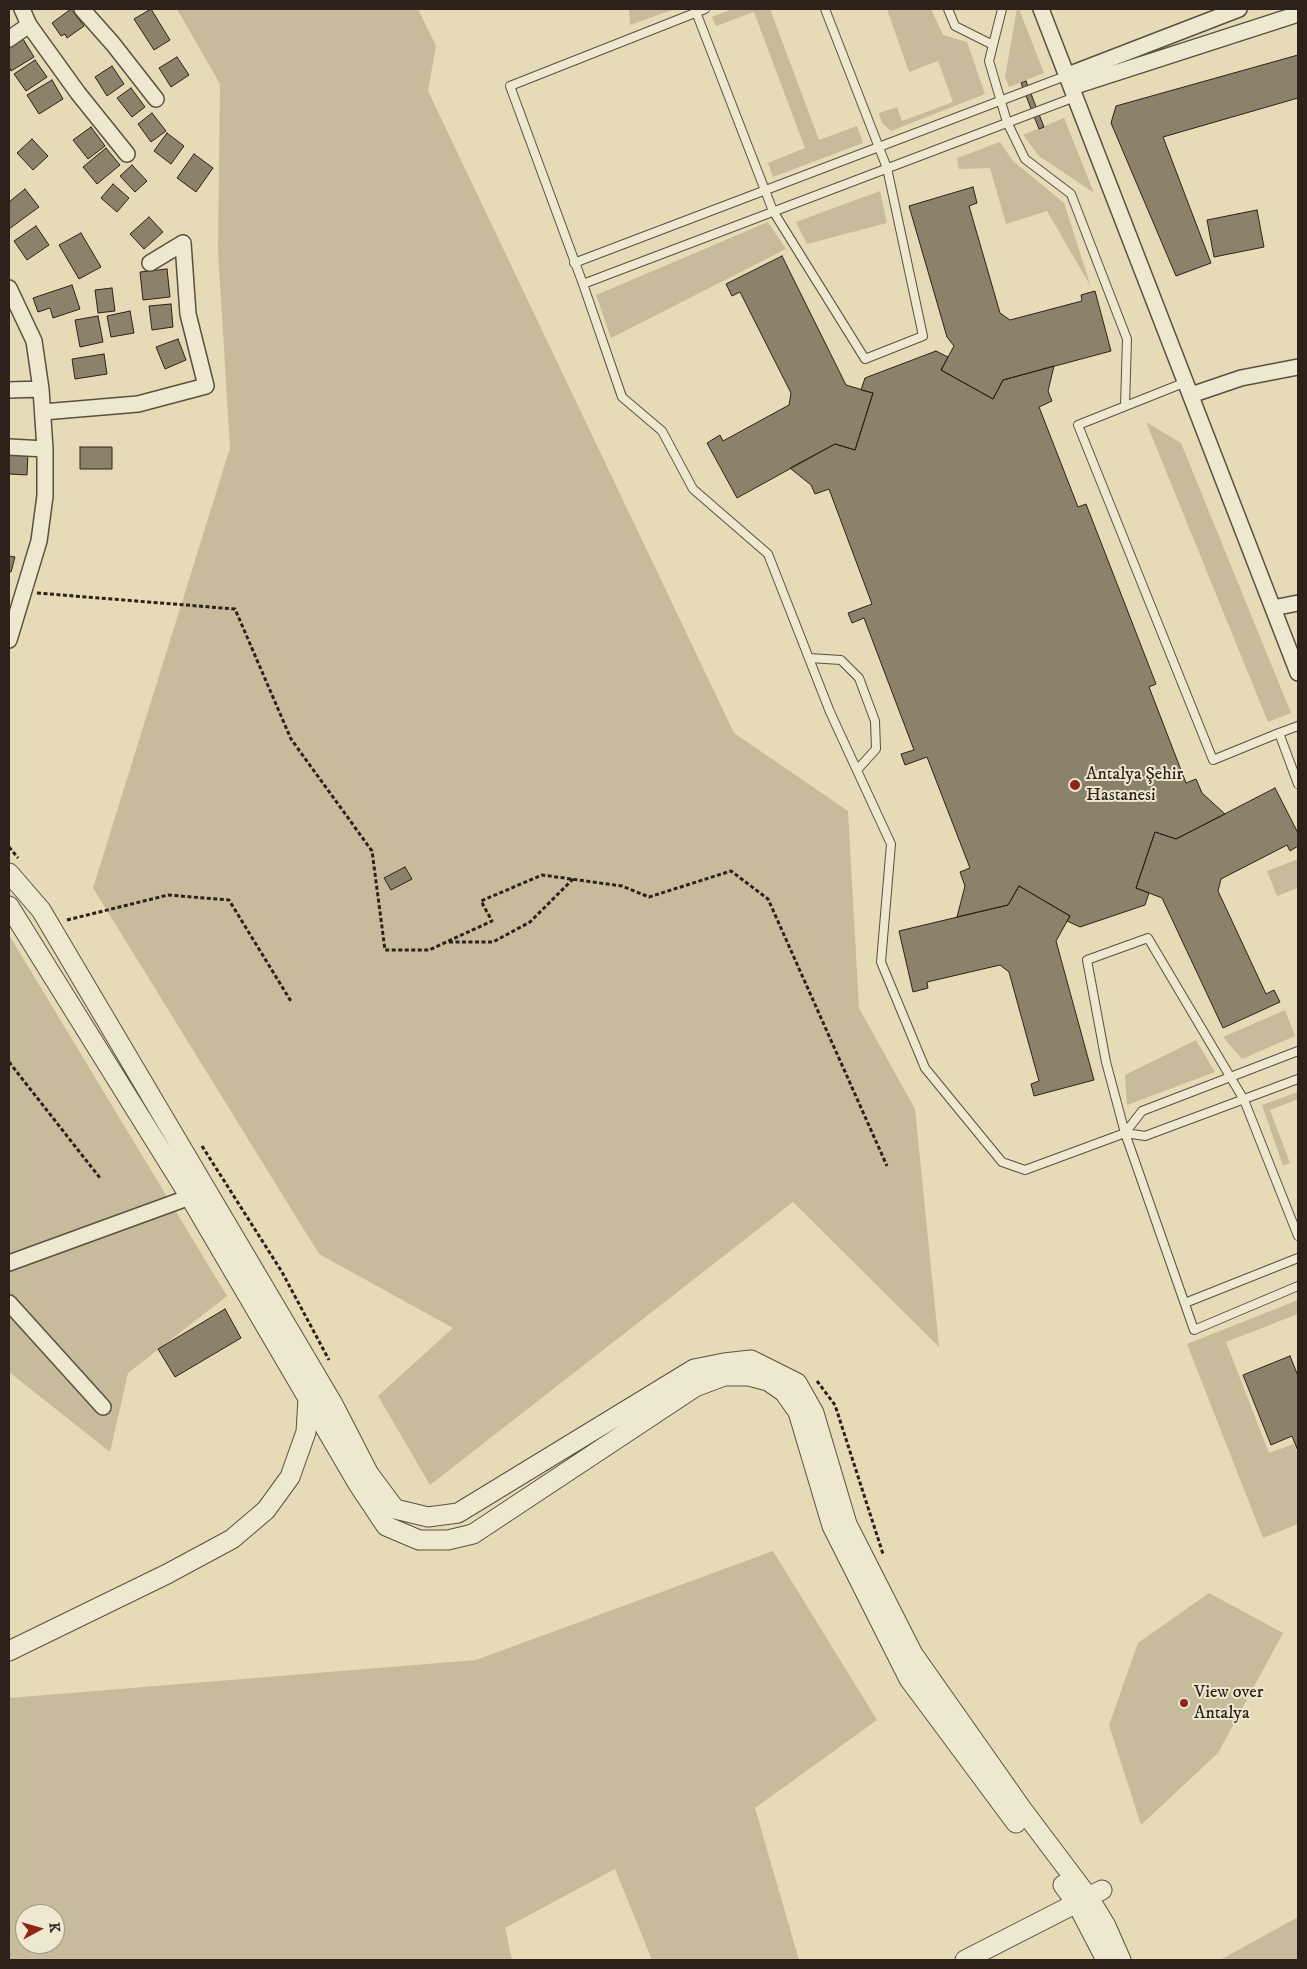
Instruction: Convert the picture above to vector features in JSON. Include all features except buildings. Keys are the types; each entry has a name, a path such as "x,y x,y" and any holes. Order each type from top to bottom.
{"street":[{"path":"22,9 30,25 78,93 127,154"},
{"path":"82,9 113,44 156,99"},
{"path":"1041,9 1298,673"},
{"path":"1071,86 1239,9"},
{"path":"1071,86 1298,14"},
{"path":"9,39 30,25"},
{"path":"43,412 138,404 206,386 188,314 183,243 150,263"},
{"path":"9,288 34,342 41,389 45,449 45,496 39,542 9,640"},
{"path":"1188,388 1298,367"},
{"path":"9,390 41,389"},
{"path":"9,447 45,449"},
{"path":"1273,608 1298,603"},
{"path":"14,866 333,1404 369,1474 395,1509 428,1517 458,1513 694,1370 724,1363 751,1360 797,1383 814,1412 847,1524 913,1654 1022,1809 1089,1898 1106,1926 1121,1960"},
{"path":"9,906 190,1197 358,1484 386,1526 419,1540 448,1540 473,1534 695,1387 724,1376 748,1376 768,1381 784,1392 798,1412 832,1526 910,1679 1089,1898 1106,1960"},
{"path":"9,1263 190,1197"},
{"path":"9,1303 103,1407"},
{"path":"9,1651 232,1540 266,1510 290,1477 306,1432 308,1398"},
{"path":"965,1960 1089,1898"}],"lane":[{"path":"705,9 510,86 574,264 583,284 622,397 662,431 693,489 768,554 830,712 891,844 881,962 925,1068 1002,1162 1025,1170 1125,1133 1145,1136 1298,1079"},
{"path":"696,12 773,211 866,359 923,336 886,168 825,9"},
{"path":"948,9 955,26 993,45"},
{"path":"1002,9 989,61 1001,101 1008,122 1025,159 1071,194 1127,339 1126,406"},
{"path":"574,264 1001,101 1071,86"},
{"path":"583,284 1008,122 1071,86"},
{"path":"1188,388 1126,406 1078,425 1213,760 1298,726"},
{"path":"809,658 841,660 859,678 875,721 876,749 857,770"},
{"path":"1279,733 1298,784"},
{"path":"1298,1236 1244,1100 1148,938 1087,960 1106,1062 1125,1133 1194,1330 1298,1286"},
{"path":"1125,1133 1142,1111 1298,1051"},
{"path":"1185,1303 1298,1258"}],"path":[{"path":"24,592 235,609 291,739 372,851 385,950 429,950 492,921 481,901 542,875 622,886 649,897 732,871 768,899 887,1166"},
{"path":"9,847 14,866"},
{"path":"446,942 493,942 530,922 573,879"},
{"path":"61,921 168,895 229,900 292,1003"},
{"path":"9,1062 100,1178"},
{"path":"198,1138 282,1272 333,1368"},
{"path":"812,1378 819,1383 835,1404 885,1560"}],"shaded area":[{"path":"177,9 418,9 436,46 428,91 734,733 848,811 859,1008 915,1109 939,1347 793,1202 430,1485 378,1396 453,1328 319,1254 93,888 230,448 218,251 220,84"},
{"path":"629,9 675,9 630,25"},
{"path":"733,9 770,9 819,140 857,126 863,143 773,177 768,163 805,148 754,12 716,26 712,17"},
{"path":"887,9 931,9 943,35 967,42 985,94 891,131 882,123 879,113 897,107 902,121 953,102 938,61 909,72"},
{"path":"1017,9 1019,9 1044,73 1009,87 1005,77"},
{"path":"1064,118 1094,193 1039,156 1023,135"},
{"path":"1000,142 1013,161 1064,203 1091,287 1047,211 1006,224 990,168 959,169 957,158"},
{"path":"880,191 887,223 807,244 796,222"},
{"path":"768,222 786,249 611,338 596,295"},
{"path":"1146,422 1181,443 1291,713 1268,722"},
{"path":"1298,859 1298,888 1277,896 1267,871"},
{"path":"9,935 227,1296 128,1373 110,1452 9,1372"},
{"path":"1285,1010 1295,1036 1242,1059 1223,1037"},
{"path":"1196,1040 1215,1072 1127,1105 1125,1075"},
{"path":"1298,1092 1298,1099 1270,1110 1290,1163 1283,1166 1262,1105"},
{"path":"1298,1300 1298,1314 1226,1342 1269,1453 1294,1444 1298,1455 1298,1524 1263,1538 1187,1344"},
{"path":"773,1551 877,1720 755,1808 799,1960 652,1960 615,1869 505,1928 512,1960 9,1960 9,1698 476,1660"},
{"path":"1209,1593 1283,1633 1218,1753 1141,1825 1109,1725 1138,1643"},
{"path":"1298,1917 1298,1960 1220,1960"}],"place":[{"name":"Antalya Şehir Hastanesi","path":"1075,785"},
{"name":"View over Antalya","path":"1184,1703"}]}
